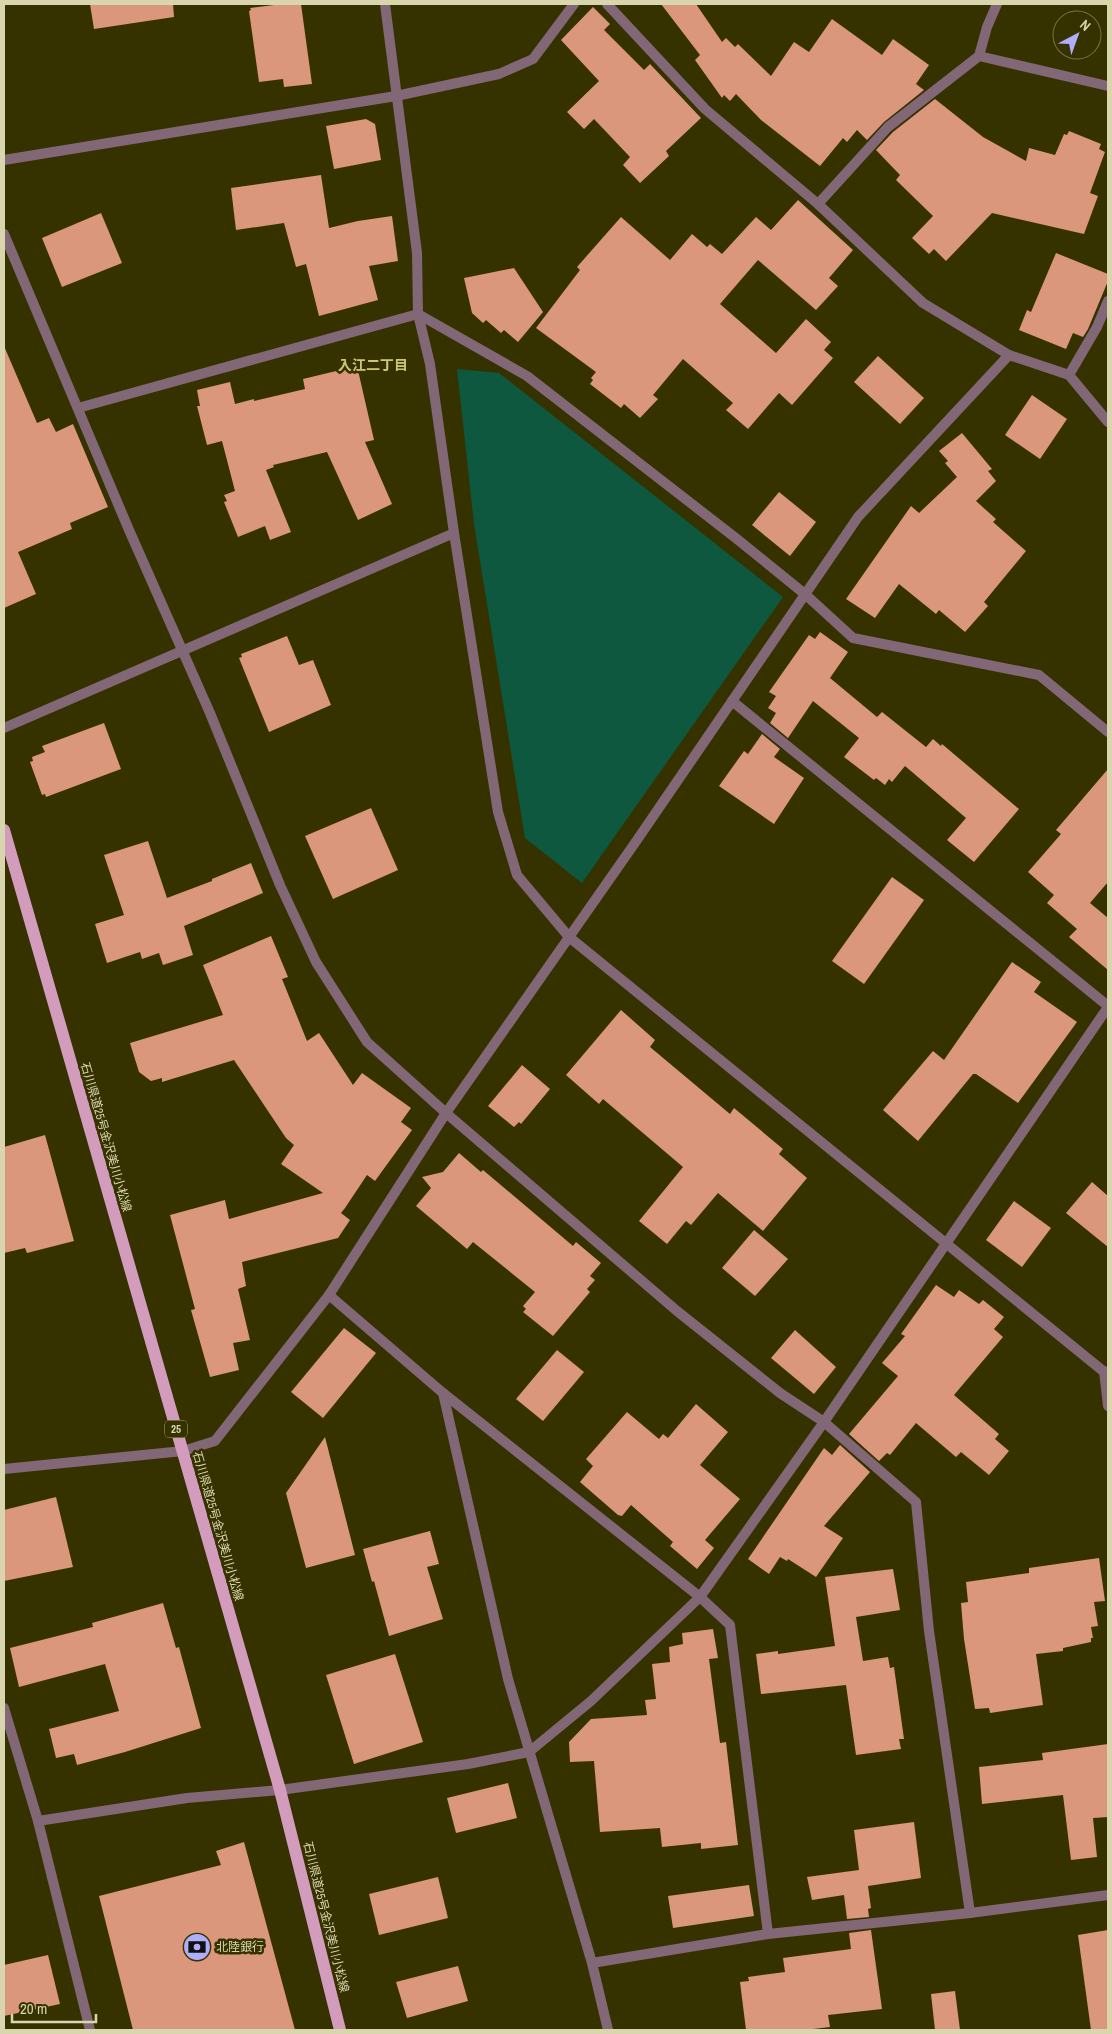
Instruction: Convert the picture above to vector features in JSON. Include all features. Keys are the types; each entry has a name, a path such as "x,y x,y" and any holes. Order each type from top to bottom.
{"main road":[{"name":"石川県道25号金沢美川小松線","path":"4,830 280,1790 340,2030"}],"street":[{"path":"384,4 416,253 418,314 430,364 454,533 498,812 517,875 569,937 944,1244 1106,1373 1108,1406"},
{"path":"4,160 396,96 498,74 532,58 574,4"},
{"path":"607,4 705,109 818,204 923,303 1009,355 1069,375 1108,422"},
{"path":"818,204 888,127 979,56 987,27 997,4"},
{"path":"979,56 1108,86"},
{"path":"4,234 210,713 280,885 316,962 367,1042 446,1113 677,1311 780,1393 824,1422 916,1502 929,1630 970,1913"},
{"path":"1069,375 1098,327 1108,301"},
{"path":"78,408 418,314 527,376 737,539 806,595 853,638 1039,675 1108,732"},
{"path":"4,1469 183,1451 215,1440 329,1295 446,1113 806,595 858,517 1009,355"},
{"path":"4,728 454,533"},
{"path":"38,1821 187,1798 280,1790 468,1764 529,1752 591,1701 700,1597 824,1422 1108,1007 732,701"},
{"path":"329,1295 443,1393 700,1597 730,1625 768,1934"},
{"path":"443,1393 508,1679 592,1962 608,2030"},
{"path":"4,1708 38,1821 90,2030"},
{"path":"592,1962 768,1934 970,1913 1108,1895"}],"green space":[{"path":"457,369 499,373 783,597 582,883 525,838 474,524"}],"building":[{"path":"90,4 173,4 174,17 94,29"},
{"path":"301,4 312,84 284,87 283,79 259,82 249,11 251,10 250,8"},
{"path":"661,4 696,4 722,42 726,38 735,47 738,44 771,76 794,42 809,52 832,19 882,55 893,39 929,65 916,84 924,90 884,122 867,140 857,130 847,142 843,138 820,166 761,120 736,94 730,101 724,95 722,98 695,60 700,55"},
{"path":"593,7 610,24 604,30 644,70 650,64 701,118 666,151 669,156 640,183 623,165 630,157 594,119 584,129 567,112 599,81 561,40"},
{"path":"935,99 983,137 1026,161 1029,148 1055,155 1064,134 1067,135 1069,131 1101,144 1099,149 1105,152 1090,193 1098,196 1084,234 992,213 946,261 934,249 929,254 912,238 933,216 896,180 900,175 876,150 893,132"},
{"path":"366,119 375,124 381,160 334,169 326,126"},
{"path":"321,175 329,228 392,216 398,261 369,266 378,300 319,316 306,264 296,267 284,223 236,230 231,188"},
{"path":"798,200 853,250 829,278 838,286 816,310 758,260 720,304 776,353 806,319 831,342 824,350 833,358 792,405 779,393 748,429 726,410 733,403 683,359 653,395 658,399 640,418 624,404 621,408 590,384 593,380 591,378 596,372 536,328 580,270 577,267 621,217 670,260 692,234 707,247 710,244 722,254 756,217 771,230"},
{"path":"101,213 122,263 62,287 42,238"},
{"path":"1056,253 1108,274 1108,281 1088,329 1083,337 1073,333 1066,349 1019,330 1027,310 1031,312"},
{"path":"514,268 543,312 518,342 504,330 501,333 486,320 483,323 472,313 464,278"},
{"path":"4,346 37,423 49,418 56,432 73,424 108,507 70,523 72,529 18,552 36,594 4,608"},
{"path":"878,356 924,398 900,424 854,382"},
{"path":"357,366 374,440 365,442 392,504 358,520 327,452 273,465 274,467 266,470 291,532 270,540 265,526 238,537 224,502 227,501 224,495 235,491 222,441 207,445 197,406 200,406 197,390 230,382 235,404 305,389 303,379"},
{"path":"1032,395 1067,419 1040,459 1005,435"},
{"path":"962,433 992,469 988,471 996,481 976,501 996,519 993,522 1026,551 984,602 988,606 965,632 939,610 936,614 899,584 875,618 846,599 911,506 919,513 957,477 945,463 948,461 939,451"},
{"path":"779,492 816,522 790,556 752,525"},
{"path":"820,632 848,652 830,678 877,717 882,712 926,747 933,739 941,746 942,744 1019,809 974,862 947,840 966,818 905,766 892,782 889,779 885,785 876,778 874,780 844,757 859,738 813,701 788,738 770,723 776,713 768,708 776,696 769,692 809,635 815,639"},
{"path":"287,636 299,665 313,660 331,705 269,732 239,658 242,657 241,654"},
{"path":"104,723 121,769 46,797 45,794 42,795 30,762 33,761 32,757 45,752 42,746"},
{"path":"762,734 780,749 774,757 804,778 774,824 719,786 744,751 748,754"},
{"path":"1108,769 1108,882 1090,903 1108,918 1108,970 1069,937 1077,929 1047,903 1054,895 1028,872 1061,834 1056,830"},
{"path":"371,808 398,870 333,899 305,836"},
{"path":"148,841 167,898 212,881 212,879 251,863 263,893 184,926 193,955 163,965 159,953 142,959 140,952 107,963 95,924 124,915 104,855"},
{"path":"892,877 924,900 864,984 832,961"},
{"path":"271,936 288,977 282,979 307,1041 319,1033 353,1085 362,1073 411,1108 401,1122 412,1130 375,1181 367,1175 341,1213 350,1220 338,1238 242,1262 246,1286 238,1289 250,1340 233,1343 239,1370 210,1377 191,1310 195,1309 170,1215 225,1200 229,1219 323,1193 281,1164 294,1145 286,1138 234,1060 162,1082 162,1078 151,1081 139,1072 130,1043 223,1015 203,965"},
{"path":"1012,962 1041,982 1034,992 1077,1022 1018,1103 976,1074 973,1074 918,1141 883,1110 933,1051 944,1060"},
{"path":"621,1010 655,1040 650,1047 730,1114 734,1108 783,1149 779,1154 807,1178 763,1231 718,1193 691,1225 686,1221 667,1244 639,1221 683,1167 603,1099 599,1104 566,1075"},
{"path":"522,1065 550,1089 521,1124 519,1122 514,1127 488,1106"},
{"path":"45,1135 74,1241 27,1253 25,1248 4,1253 4,1147"},
{"path":"459,1153 481,1172 483,1170 573,1246 576,1242 601,1263 590,1276 595,1280 587,1289 590,1292 553,1336 523,1312 526,1309 523,1306 535,1292 473,1242 467,1249 416,1206 431,1188 422,1177 443,1172"},
{"path":"1092,1182 1108,1196 1108,1247 1066,1213"},
{"path":"1014,1201 1051,1228 1022,1267 986,1240"},
{"path":"754,1230 788,1259 755,1296 722,1268"},
{"path":"936,1285 954,1297 959,1290 979,1304 983,1300 1004,1317 994,1329 1003,1337 954,1395 999,1434 995,1439 1009,1451 989,1475 961,1452 956,1457 916,1423 890,1455 887,1453 879,1461 849,1434 898,1376 882,1363 905,1336 901,1334"},
{"path":"344,1328 376,1353 323,1418 291,1392"},
{"path":"795,1330 836,1367 814,1394 771,1358"},
{"path":"557,1350 584,1372 543,1421 516,1399"},
{"path":"696,1404 728,1432 700,1465 740,1499 705,1540 714,1548 697,1569 670,1546 673,1542 631,1505 622,1516 618,1515 580,1482 593,1466 586,1459 627,1412 659,1439 663,1434 668,1438"},
{"path":"325,1437 355,1555 306,1568 286,1493"},
{"path":"840,1445 870,1472 824,1526 843,1538 816,1577 788,1559 787,1561 780,1557 769,1574 748,1559 824,1448 832,1455"},
{"path":"56,1497 73,1567 4,1581 4,1510"},
{"path":"430,1531 439,1564 427,1567 443,1619 389,1636 363,1549"},
{"path":"1099,1558 1105,1601 1094,1602 1098,1626 1091,1627 1093,1638 1091,1638 1091,1642 1063,1648 1063,1651 1036,1654 1043,1705 990,1713 989,1708 975,1709 964,1639 961,1603 968,1602 966,1582 1029,1573 1029,1568"},
{"path":"893,1569 900,1610 856,1617 863,1661 888,1657 890,1668 894,1667 904,1739 899,1739 901,1749 856,1755 846,1685 761,1694 756,1654 778,1651 778,1654 835,1646 825,1577"},
{"path":"163,1603 176,1648 179,1647 201,1728 77,1765 74,1754 56,1758 49,1729 119,1711 105,1664 19,1687 10,1648 93,1627 92,1623"},
{"path":"713,1629 718,1658 709,1659 720,1743 726,1742 738,1845 701,1849 701,1843 662,1847 660,1828 600,1832 594,1761 570,1762 569,1742 591,1719 647,1715 645,1700 656,1699 652,1664 670,1662 669,1647 683,1644 682,1633"},
{"path":"395,1654 423,1742 354,1764 326,1675"},
{"path":"1108,1744 1108,1817 1093,1818 1097,1857 1071,1860 1063,1795 982,1804 979,1767 1043,1760 1042,1753"},
{"path":"508,1783 517,1818 456,1833 447,1798"},
{"path":"914,1822 921,1878 868,1886 871,1908 868,1909 869,1917 847,1919 844,1895 812,1900 807,1877 859,1870 854,1830"},
{"path":"244,1842 295,2030 133,2030 99,1896 221,1865 216,1851"},
{"path":"438,1877 448,1918 379,1935 369,1894"},
{"path":"749,1885 754,1916 673,1928 668,1896"},
{"path":"871,1930 882,2009 828,2015 830,2027 805,2030 746,2030 740,1982 749,1981 748,1977 785,1972 783,1958 851,1949 849,1933"},
{"path":"1108,1930 1108,2030 1091,2030 1078,1935"},
{"path":"48,1955 60,2004 4,2016 4,1965"},
{"path":"458,1966 468,2001 407,2018 396,1982"},
{"path":"955,1991 960,2030 935,2030 931,1994"}],"place":[{"name":"北陸銀行","path":"197,1947"}],"district":[{"name":"入江二丁目","path":"373,365"}]}
